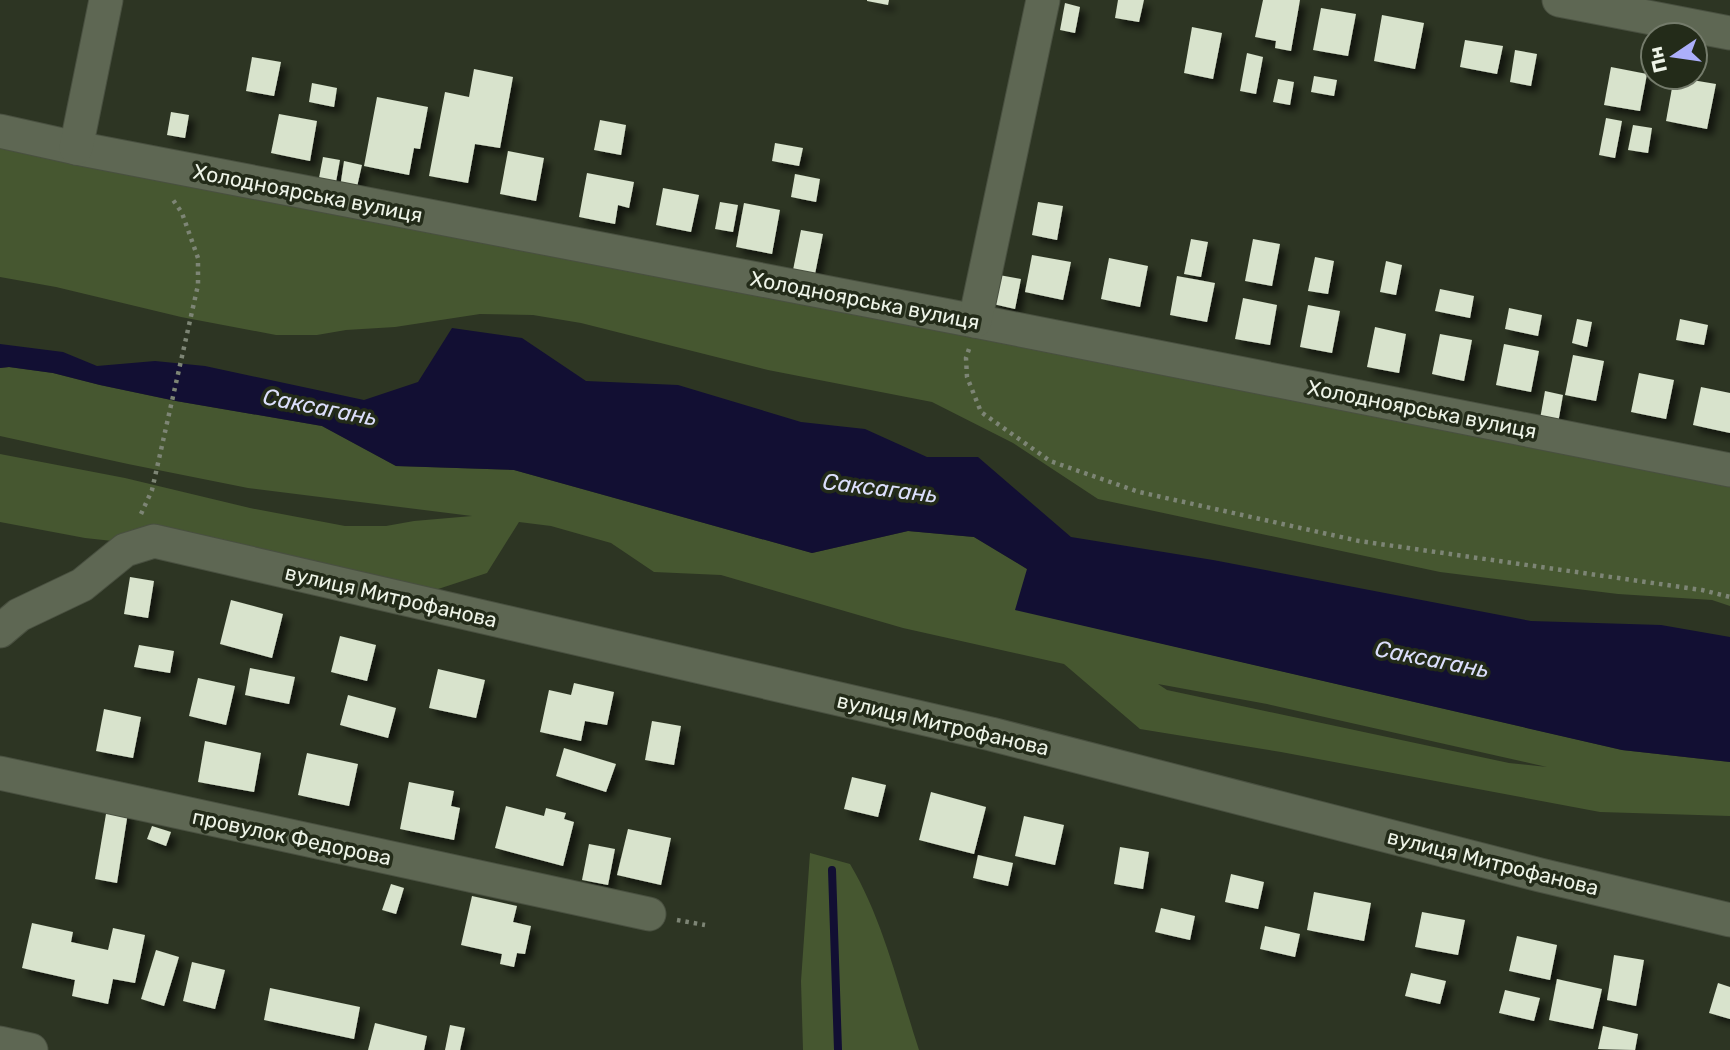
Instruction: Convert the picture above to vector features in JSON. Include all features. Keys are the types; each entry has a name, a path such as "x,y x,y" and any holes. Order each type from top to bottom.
{"street":[{"path":"75,148 106,0"},
{"path":"975,321 1043,0"},
{"path":"1559,0 1730,33"},
{"name":"Холодноярська вулиця","path":"0,131 75,148 1730,470"},
{"name":"вулиця Митрофанова","path":"0,631 19,615 82,585 125,550 153,541 991,734 1527,872 1730,920"},
{"name":"провулок Федорова","path":"0,773 649,914"},
{"path":"0,1043 31,1050"}],"path":[{"path":"152,490 198,285 198,258 182,213 169,194"},
{"path":"975,321 966,358 967,377 981,412 1050,461 1139,492 1359,541 1688,588 1730,597"}],"green space":[{"path":"0,131 1730,470 1730,606 1712,600 1618,594 1440,572 1098,499 1013,443 932,402 768,370 581,323 533,315 480,314 395,327 317,335 276,335 0,277"},
{"path":"0,368 53,373 176,401 322,426 396,466 514,470 812,553 908,531 974,537 1027,569 1048,617 1622,750 1730,762 1730,816 1600,812 1281,752 1140,729 1064,664 903,628 721,575 654,572 611,543 551,526 519,522 487,573 432,591 85,538 0,522 0,454 345,526 386,526 472,516 248,488 0,436","holes":["1158,684 1267,704 1547,767 1509,763 1167,690"]},
{"path":"810,853 850,864 862,885 881,931 919,1050 803,1050 801,981"}],"water":[{"name":"Саксагань","path":"452,328 522,338 586,381 678,385 801,422 865,429 927,457 978,457 1071,537 1213,560 1531,621 1661,625 1730,637 1730,762 1622,750 1015,610 1027,569 974,537 908,531 812,553 514,470 396,466 322,426 176,401 53,373 0,368 0,344 63,352 97,366 155,361 205,366 364,400 418,382"}],"building":[{"path":"867,0 889,0 888,5"},
{"path":"1118,0 1144,0 1139,22 1115,18"},
{"path":"1263,0 1300,0 1291,51 1275,48 1276,41 1255,37"},
{"path":"1065,3 1080,7 1075,33 1060,30"},
{"path":"1321,8 1356,14 1348,56 1313,50"},
{"path":"1382,15 1424,23 1415,69 1374,61"},
{"path":"1192,27 1222,33 1213,79 1184,73"},
{"path":"1465,40 1503,46 1497,74 1460,67"},
{"path":"1515,50 1537,54 1531,86 1510,82"},
{"path":"1247,53 1263,57 1256,94 1240,91"},
{"path":"252,57 281,62 274,96 246,91"},
{"path":"1611,67 1639,72 1639,91 1644,91 1640,111 1604,105"},
{"path":"474,69 513,77 500,148 475,144 468,183 429,176 445,92 469,97"},
{"path":"1314,76 1337,80 1334,96 1311,92"},
{"path":"1278,79 1294,82 1290,105 1273,102"},
{"path":"312,83 337,88 334,107 309,102"},
{"path":"1709,83 1716,84 1707,129 1666,121 1671,91 1709,91"},
{"path":"377,97 428,107 420,149 414,148 409,175 364,166"},
{"path":"171,112 189,115 185,138 167,135"},
{"path":"279,114 317,121 310,161 271,153"},
{"path":"1606,118 1622,121 1615,158 1599,155"},
{"path":"600,120 626,125 621,155 594,150"},
{"path":"1633,125 1652,128 1648,153 1628,150"},
{"path":"775,143 803,148 799,166 772,161"},
{"path":"508,151 544,158 536,201 500,194"},
{"path":"323,157 340,160 335,187 318,183"},
{"path":"344,161 362,165 356,191 340,188"},
{"path":"587,173 634,182 629,208 618,205 615,224 579,217"},
{"path":"795,174 820,179 816,202 791,197"},
{"path":"663,188 699,195 691,232 656,225"},
{"path":"720,202 738,205 733,232 715,229"},
{"path":"1038,202 1063,206 1057,240 1032,235"},
{"path":"744,203 780,210 772,254 736,247"},
{"path":"801,230 823,234 815,274 793,270"},
{"path":"1191,239 1208,242 1201,277 1184,274"},
{"path":"1253,239 1280,244 1272,286 1245,281"},
{"path":"1032,255 1071,262 1063,300 1025,292"},
{"path":"1315,257 1334,261 1328,294 1308,291"},
{"path":"1109,258 1148,266 1140,307 1101,299"},
{"path":"1386,261 1402,265 1396,295 1380,292"},
{"path":"999,275 1021,279 1015,309 993,304"},
{"path":"1177,276 1215,283 1207,322 1170,315"},
{"path":"1440,289 1474,296 1470,318 1435,311"},
{"path":"1243,298 1277,305 1270,345 1235,339"},
{"path":"1308,305 1340,311 1332,353 1300,347"},
{"path":"1509,308 1542,315 1538,336 1505,329"},
{"path":"1577,319 1592,322 1587,347 1572,343"},
{"path":"1680,319 1708,325 1704,345 1676,340"},
{"path":"1375,327 1406,334 1399,373 1367,367"},
{"path":"1440,334 1472,340 1464,381 1432,374"},
{"path":"1504,344 1539,351 1531,392 1496,385"},
{"path":"1573,355 1604,361 1596,401 1565,395"},
{"path":"1639,373 1674,380 1666,419 1631,412"},
{"path":"1701,387 1730,393 1730,433 1693,425"},
{"path":"1545,391 1563,395 1558,423 1540,419"},
{"path":"130,577 154,581 148,618 124,614"},
{"path":"231,600 283,614 272,658 220,644"},
{"path":"340,636 376,645 367,681 331,672"},
{"path":"139,645 174,651 170,673 134,667"},
{"path":"250,668 295,677 289,704 245,695"},
{"path":"438,669 485,680 476,718 429,708"},
{"path":"198,678 235,686 226,725 189,716"},
{"path":"574,683 614,692 607,725 585,721 581,741 540,732 549,690 571,695"},
{"path":"348,695 396,708 388,738 340,725"},
{"path":"104,709 141,717 133,758 96,751"},
{"path":"652,721 681,726 674,765 645,760"},
{"path":"205,741 261,753 254,792 198,782"},
{"path":"564,748 616,764 606,792 556,776"},
{"path":"307,753 358,764 349,806 298,795"},
{"path":"852,777 886,785 878,817 844,809"},
{"path":"409,782 454,791 451,806 460,808 454,840 400,829"},
{"path":"931,792 986,807 974,854 919,840"},
{"path":"506,806 544,816 546,808 566,813 564,819 574,822 563,866 495,848"},
{"path":"107,808 128,812 117,883 95,879"},
{"path":"1024,816 1064,825 1055,865 1015,856"},
{"path":"152,826 171,832 166,846 147,839"},
{"path":"628,829 671,838 661,885 617,875"},
{"path":"589,844 615,849 608,885 582,880"},
{"path":"1120,847 1149,852 1143,889 1114,884"},
{"path":"978,855 1013,863 1008,886 973,878"},
{"path":"1231,874 1264,882 1258,909 1225,902"},
{"path":"391,884 404,888 396,914 382,910"},
{"path":"1314,892 1371,903 1364,941 1307,930"},
{"path":"472,896 517,906 513,922 531,926 525,954 517,953 514,967 500,964 502,954 461,945"},
{"path":"1161,908 1195,916 1190,940 1155,932"},
{"path":"1422,912 1465,920 1458,955 1415,947"},
{"path":"32,923 73,932 71,942 108,950 113,928 145,935 135,983 113,979 108,1004 72,996 75,980 22,968"},
{"path":"1265,926 1300,934 1295,957 1260,949"},
{"path":"1517,936 1557,945 1550,980 1509,971"},
{"path":"156,950 179,957 164,1006 141,999"},
{"path":"1614,955 1644,960 1636,1006 1607,1000"},
{"path":"192,962 225,970 215,1009 183,1001"},
{"path":"1411,973 1446,981 1440,1004 1405,996"},
{"path":"1557,979 1602,989 1593,1029 1549,1020"},
{"path":"1718,983 1730,987 1730,1019 1709,1013"},
{"path":"270,988 360,1007 354,1039 264,1020"},
{"path":"1505,990 1540,998 1534,1021 1499,1013"},
{"path":"375,1023 427,1036 424,1050 368,1050"},
{"path":"450,1025 465,1028 460,1050 445,1050"},
{"path":"1603,1026 1638,1034 1635,1050 1598,1049"}],"waterway":[{"path":"832,870 838,1050"}]}
